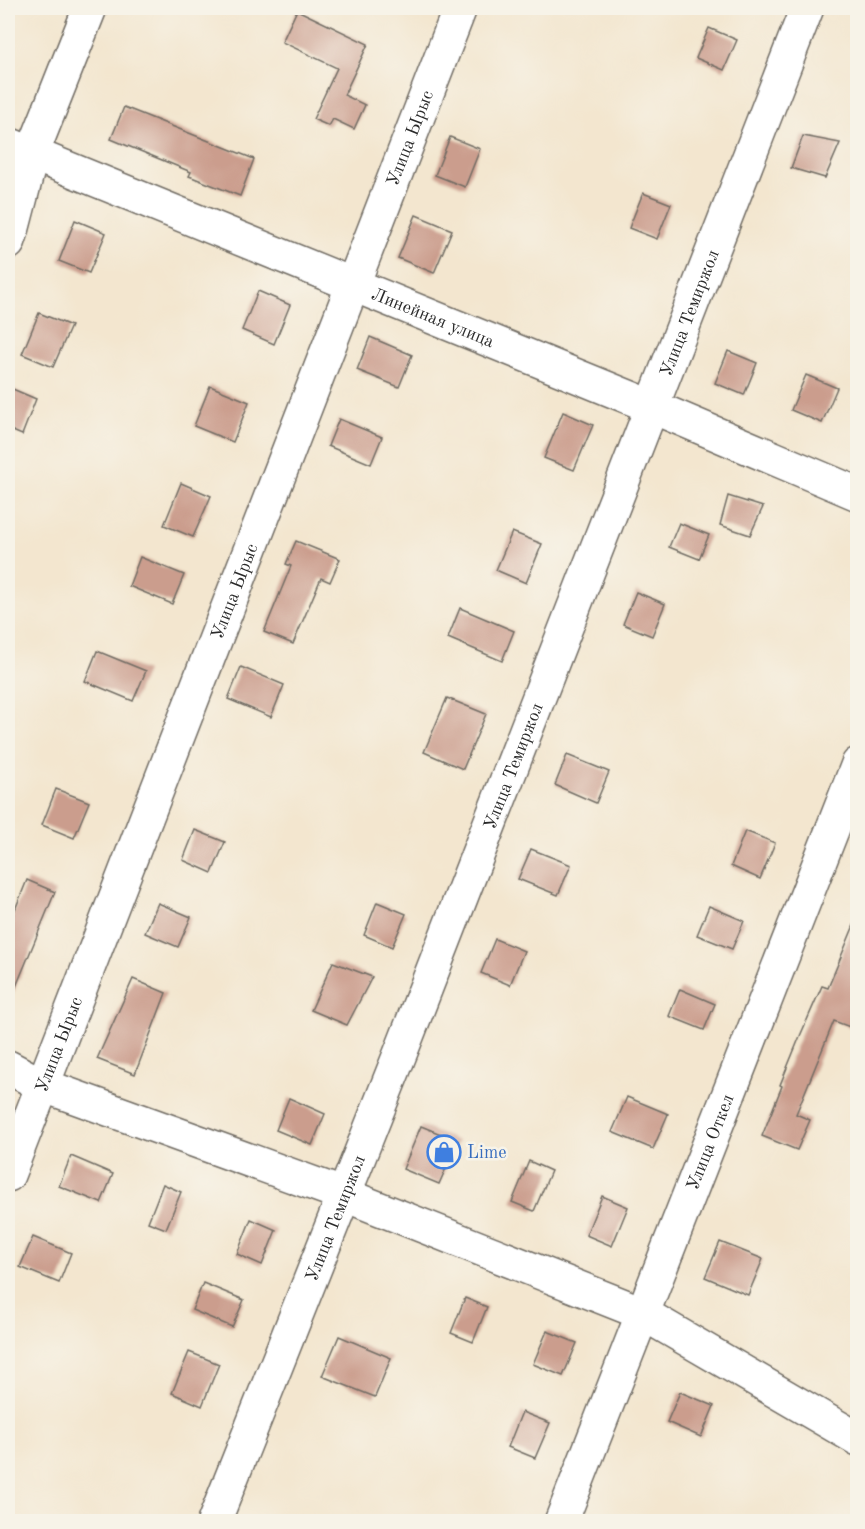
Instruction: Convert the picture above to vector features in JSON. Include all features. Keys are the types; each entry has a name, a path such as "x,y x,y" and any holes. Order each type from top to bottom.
{"street":[{"path":"8,243 12,231 20,149 90,8"},
{"name":"Улица Ырыс","path":"8,1175 460,8"},
{"name":"Улица Темиржол","path":"213,1521 345,1195 807,8"},
{"name":"Линейная улица","path":"20,149 653,407 858,494"},
{"name":"Улица Откел","path":"561,1521 858,764"},
{"path":"8,1067 42,1085 345,1195 642,1313 858,1439"}],"building":[{"path":"297,10 368,44 344,95 365,105 354,129 333,119 329,126 313,119 337,68 282,42"},
{"path":"709,28 737,40 724,70 696,58"},
{"path":"124,107 254,159 240,196 189,176 191,172 111,139"},
{"path":"803,136 840,143 825,178 791,168"},
{"path":"450,137 480,149 465,187 435,175"},
{"path":"643,193 671,204 657,239 629,228"},
{"path":"416,215 452,230 434,273 398,258"},
{"path":"75,220 106,233 89,273 59,261"},
{"path":"258,291 290,305 274,344 242,330"},
{"path":"39,313 71,326 53,367 22,354"},
{"path":"370,337 412,355 399,387 357,370"},
{"path":"728,351 757,363 744,395 715,383"},
{"path":"806,375 837,388 822,423 791,410"},
{"path":"210,386 249,402 233,442 194,426"},
{"path":"8,387 36,399 22,435 8,429"},
{"path":"563,412 593,425 574,470 544,458"},
{"path":"339,419 382,437 371,464 328,446"},
{"path":"181,483 211,496 193,537 164,525"},
{"path":"728,496 763,507 750,535 720,525"},
{"path":"679,523 709,535 699,559 669,547"},
{"path":"512,532 542,544 526,583 496,570"},
{"path":"296,541 340,559 330,582 321,578 293,644 264,632 291,566 286,564"},
{"path":"140,557 184,575 172,604 129,586"},
{"path":"636,592 665,604 652,636 623,624"},
{"path":"460,608 514,631 502,661 448,638"},
{"path":"97,651 146,671 133,701 85,681"},
{"path":"241,667 284,685 271,717 228,699"},
{"path":"447,698 486,714 463,769 424,752"},
{"path":"567,755 609,772 596,803 555,785"},
{"path":"56,789 89,802 74,838 42,825"},
{"path":"195,830 225,842 212,873 183,860"},
{"path":"745,831 775,843 760,879 731,866"},
{"path":"531,849 571,865 558,895 518,879"},
{"path":"27,880 55,892 8,1006 8,927"},
{"path":"377,902 406,914 392,947 364,935"},
{"path":"158,903 191,917 178,947 145,933"},
{"path":"709,906 744,921 732,949 697,935"},
{"path":"857,918 858,1030 834,1021 796,1114 810,1120 797,1150 762,1136 800,1036 822,986 828,988"},
{"path":"495,939 524,951 510,985 481,973"},
{"path":"333,962 372,977 347,1025 311,1010"},
{"path":"133,979 166,993 135,1074 97,1059"},
{"path":"680,989 715,1004 704,1030 669,1016"},
{"path":"627,1097 668,1114 653,1149 612,1132"},
{"path":"289,1098 325,1114 312,1145 276,1130"},
{"path":"421,1126 458,1141 439,1184 403,1169"},
{"path":"71,1156 113,1174 101,1203 59,1186"},
{"path":"529,1161 551,1171 534,1211 512,1202"},
{"path":"163,1184 181,1192 166,1229 148,1222"},
{"path":"602,1196 628,1207 612,1246 586,1235"},
{"path":"251,1219 276,1230 262,1265 237,1254"},
{"path":"33,1237 71,1253 59,1283 20,1267"},
{"path":"720,1242 763,1259 748,1295 705,1277"},
{"path":"203,1283 244,1300 232,1327 192,1310"},
{"path":"465,1298 487,1307 473,1342 451,1333"},
{"path":"547,1331 577,1343 563,1376 533,1364"},
{"path":"339,1336 391,1358 375,1397 322,1376"},
{"path":"189,1352 219,1364 202,1406 172,1393"},
{"path":"680,1392 714,1406 701,1437 667,1422"},
{"path":"522,1412 550,1423 535,1458 508,1447"}],"place":[{"name":"Lime","path":"444,1152"}]}
